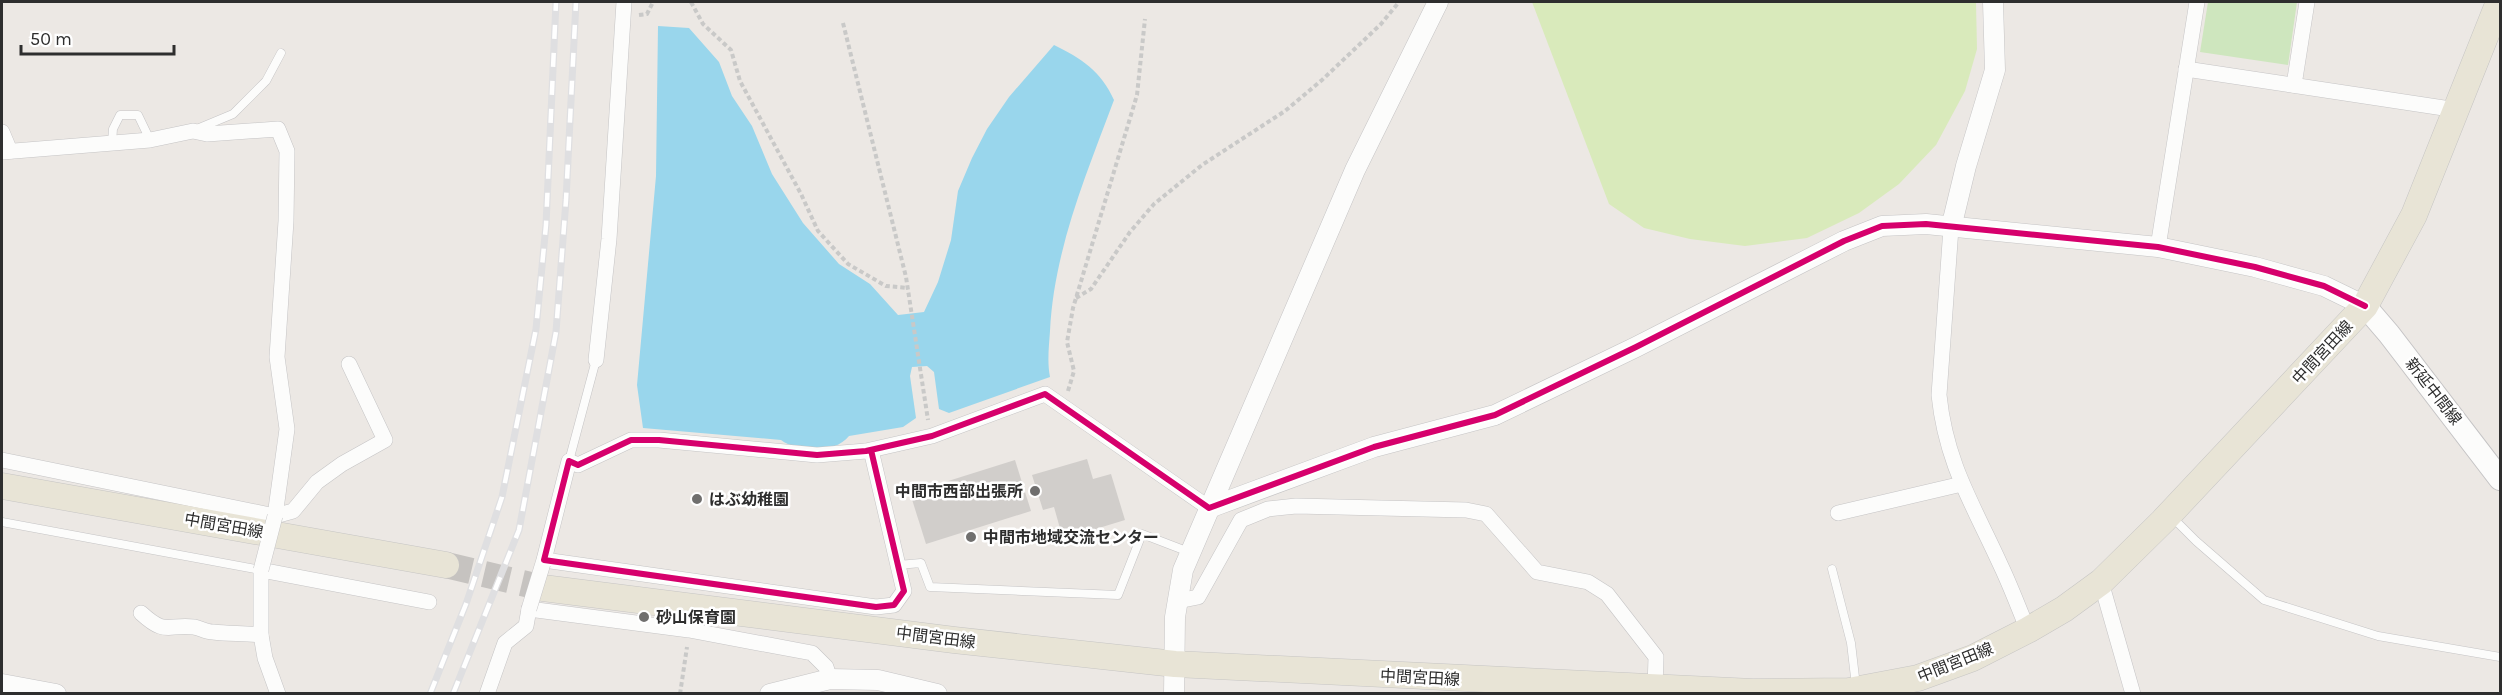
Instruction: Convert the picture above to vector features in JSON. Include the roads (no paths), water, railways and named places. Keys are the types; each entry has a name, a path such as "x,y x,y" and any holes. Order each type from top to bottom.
{"main road":[{"name":"中間宮田線","path":"543,588 954,640 1175,664 1469,686 1856,692 1918,678 1973,658 2028,630 2064,609 2101,582 2169,514 2365,306 2414,215 2499,2"},
{"name":"新延中間線","path":"2365,306 2397,343 2500,479"},
{"name":"中間宮田線","path":"2,486 446,565"}],"street":[{"path":"596,360 609,239 624,2"},
{"path":"1174,693 1175,617 1183,570 1355,170 1438,2"},
{"path":"1993,2 1995,70 1966,166 1951,228 1939,395 1948,447 1962,484 2028,630"},
{"path":"2158,247 2197,2"},
{"path":"2294,85 2307,2"},
{"path":"2186,69 2457,110"},
{"path":"2,132 6,151 150,140 193,131 207,134 278,129 287,151 286,221 277,357 287,429 275,516 261,570 261,634 265,658 278,693"},
{"path":"1209,508 1374,447 1495,415 1636,347 1844,241 1882,226 1926,225 2158,247 2255,267 2324,286 2365,306"},
{"path":"2,460 275,516 293,511 317,482 342,464 385,440 349,364"},
{"path":"487,693 505,643 526,626 568,461 578,465 631,440 659,440 817,455 871,450 932,436 1046,394 1209,508"},
{"path":"544,560 876,607 894,605 904,591 871,450"},
{"path":"1838,513 1962,484"},
{"path":"1178,601 1198,597 1241,520 1268,508 1296,506 1466,510 1486,514 1537,573 1588,582 1607,594 1656,657 1655,688"},
{"path":"261,570 429,602"},
{"path":"2101,582 2133,693"},
{"path":"529,609 689,630 812,653 826,667 830,679"},
{"path":"141,613 153,624 171,629 193,627 211,633 261,634"},
{"path":"770,693 830,679 878,680 937,693"},
{"path":"2,684 56,693"}],"lane":[{"path":"193,131 234,114 266,81 281,53"},
{"path":"112,142 113,129 120,115 138,115 150,140"},
{"path":"568,461 596,360"},
{"path":"2169,514 2196,542 2264,600 2378,636 2500,657"},
{"path":"2,522 261,570"},
{"path":"898,565 921,563 930,587 1118,595 1142,534 1191,552"},
{"path":"1832,569 1851,643 1856,692"}],"water":[{"path":"658,26 689,28 719,62 732,96 752,126 772,174 803,223 839,264 870,284 898,315 924,312 938,282 951,240 958,191 987,129 1009,97 1054,45 1089,66 1103,81 1114,100 1073,213 1058,271 1049,342 1050,377 949,413 939,409 934,372 927,366 912,367 910,376 916,418 903,427 849,436 843,442 826,449 806,449 781,440 643,428 637,385 656,176"}],"tunnel":[{"path":"446,565 543,588"}],"railway":[{"path":"430,694 466,604 502,497 536,329 546,225 556,2"},
{"path":"453,694 519,530 556,332 566,200 576,2"}],"place":[{"name":"中間市西部出張所","path":"1035,491"},
{"name":"はぶ幼稚園","path":"697,499"},
{"name":"中間市地域交流センター","path":"971,537"},
{"name":"砂山保育園","path":"644,617"}]}
